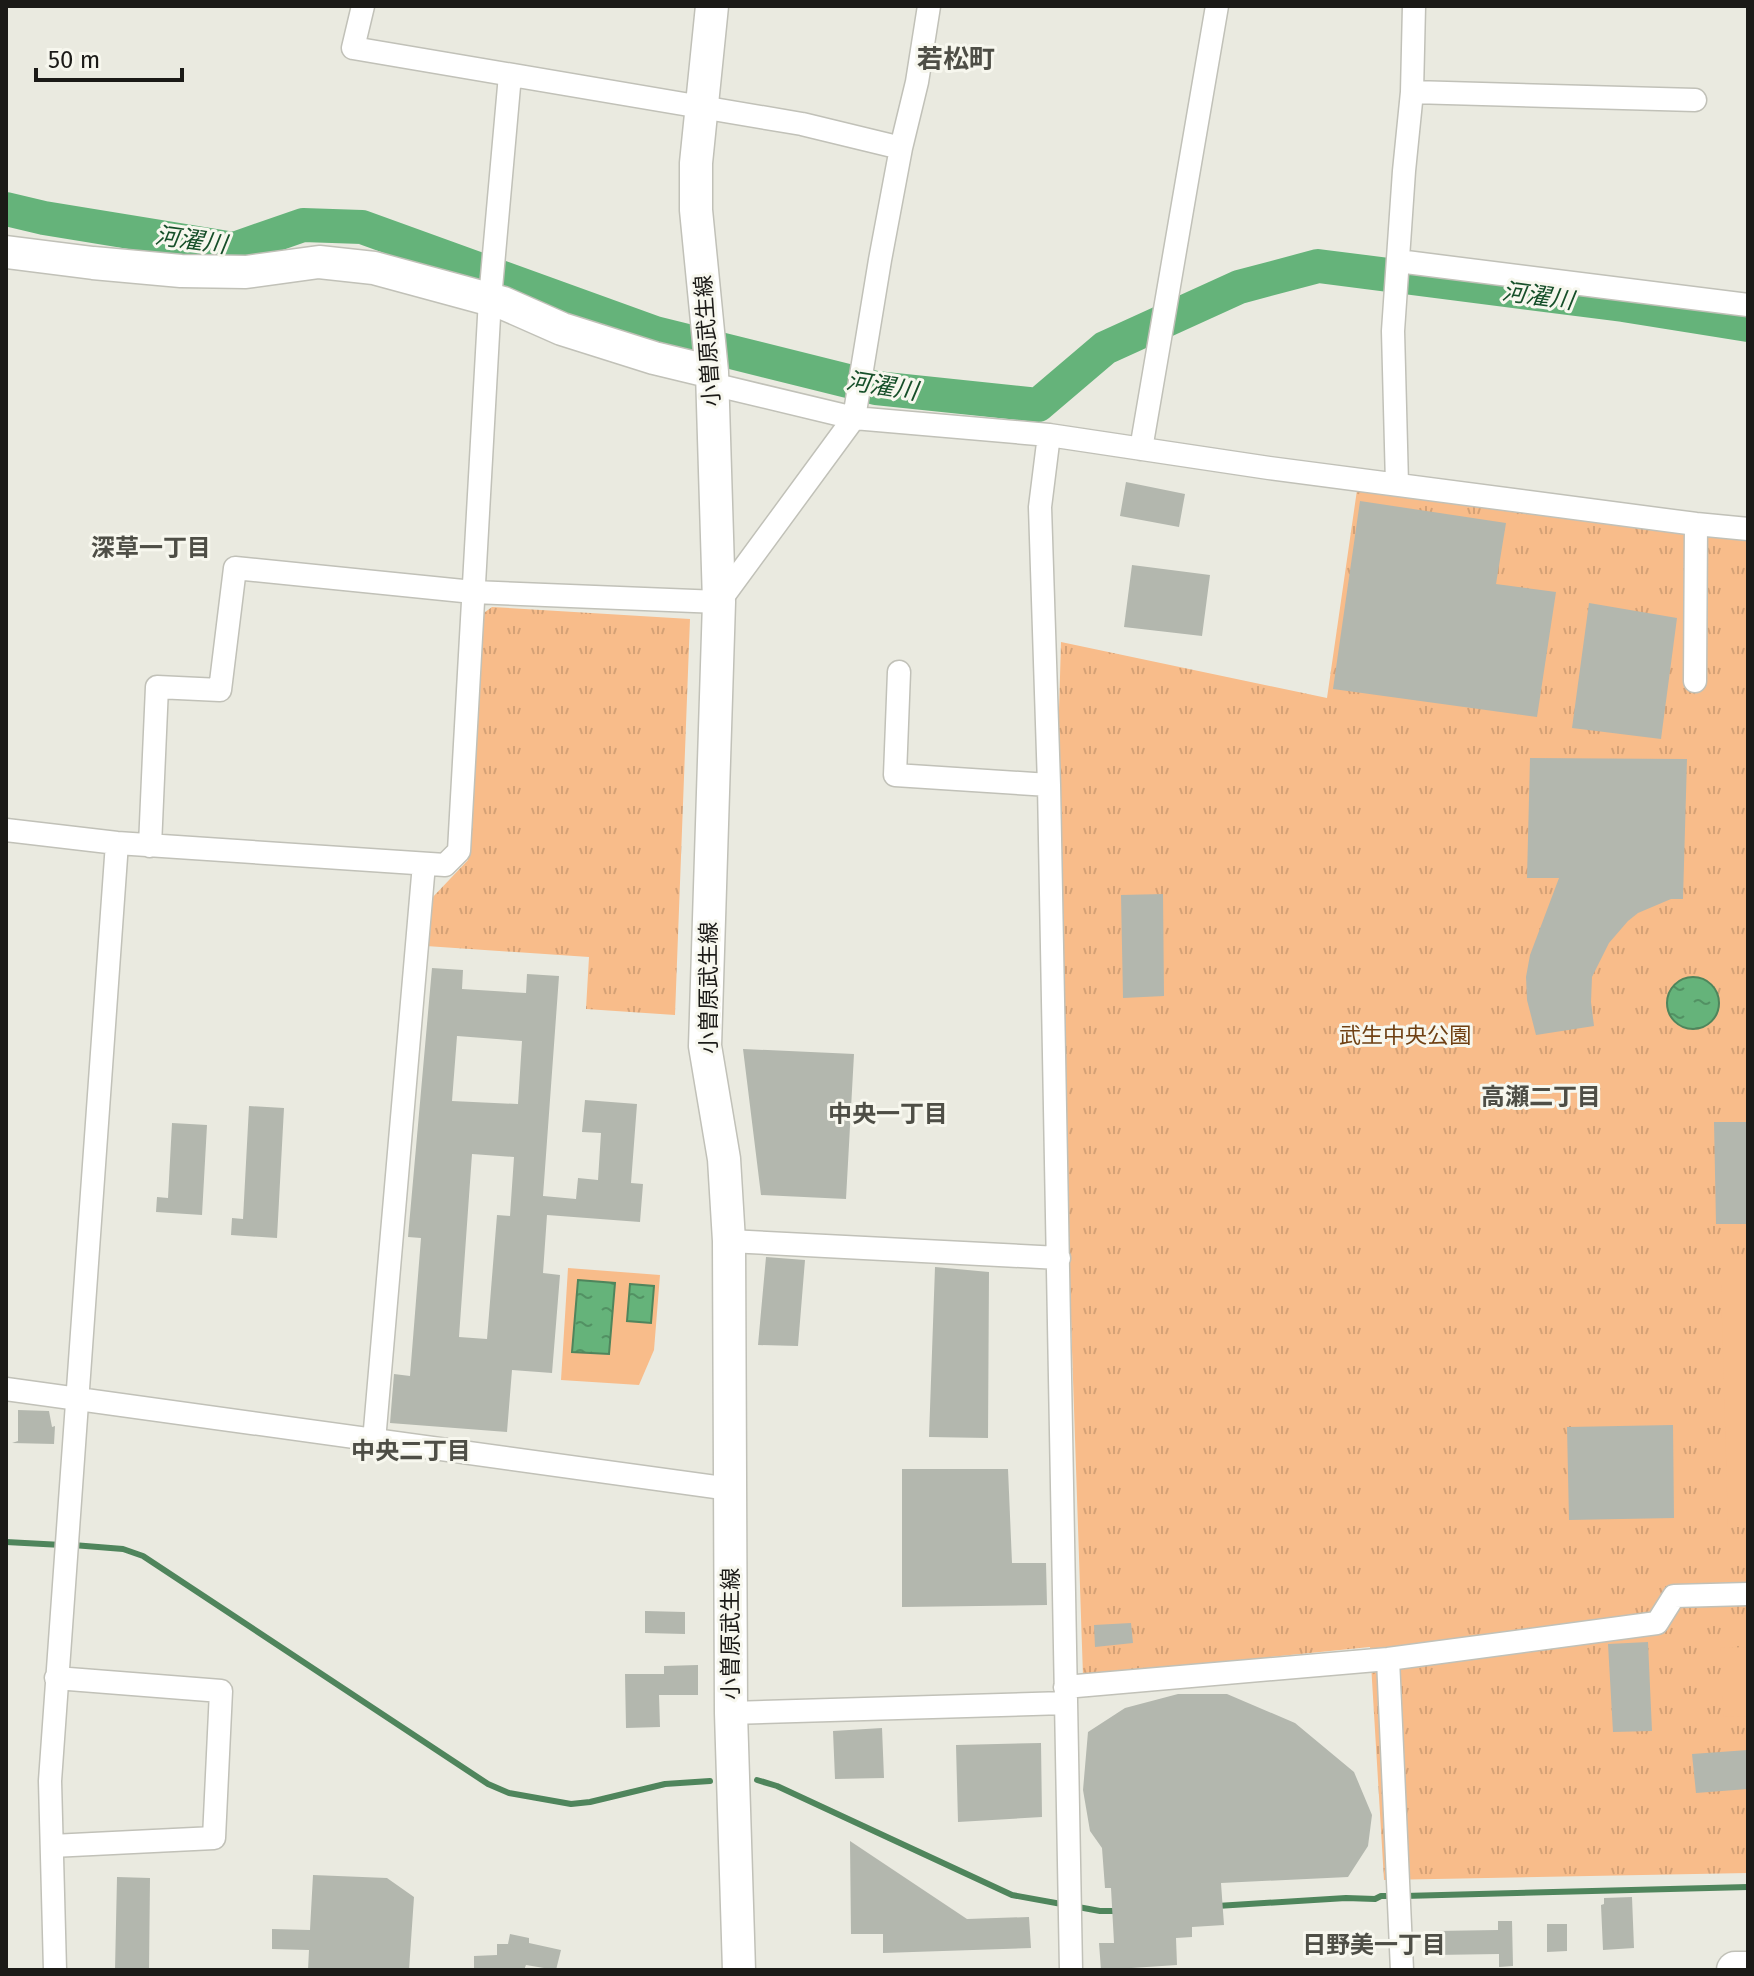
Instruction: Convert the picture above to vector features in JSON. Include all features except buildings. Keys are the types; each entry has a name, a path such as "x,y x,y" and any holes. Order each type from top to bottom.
{"main road":[{"name":"小曽原武生線","path":"712,6 696,163 696,210 711,367 719,602 705,1046 724,1159 729,1241 731,1713 739,1970"},
{"path":"6,252 181,271 246,272 319,262 374,268 503,303 562,329 654,358 711,367"},
{"path":"1735,1970 1748,1970"}],"street":[{"path":"363,6 353,48 802,124 901,148"},
{"path":"150,846 157,687 220,690 235,568 473,592 719,602 854,418 880,260 917,82 929,6"},
{"path":"1141,449 1217,6"},
{"path":"1397,484 1393,331 1412,92 1414,6"},
{"path":"6,830 150,846 445,865 459,851 490,299 510,75"},
{"path":"1412,92 1695,100"},
{"path":"1398,261 1748,305"},
{"path":"711,367 854,418 1049,435 1269,468 1748,529"},
{"path":"1049,435 1040,507 1049,785 1071,1970"},
{"path":"1695,681 1696,524"},
{"path":"899,672 895,775 1049,785"},
{"path":"55,1970 50,1781 117,843"},
{"path":"374,1441 424,864"},
{"path":"729,1241 1059,1258"},
{"path":"6,1389 730,1489"},
{"path":"731,1713 1065,1695 1388,1659 1657,1623 1674,1596 1748,1594"},
{"path":"1388,1659 1402,1970"},
{"path":"52,1846 214,1838 221,1691 56,1678"}],"green space":[{"name":"武生中央公園","path":"1357,490 1748,537 1748,1873 1384,1880 1370,1647 1083,1676 1057,780 1061,642 1327,698"},
{"path":"492,607 690,619 675,1015 586,1009 589,957 426,946 431,899 468,860 480,622 481,615"},
{"path":"568,1268 660,1275 654,1350 639,1385 561,1380"},
{"path":"1721,1285 1748,1285 1748,1527 1728,1527"},
{"path":"1748,1647 1748,1716 1724,1717 1720,1648"}],"water":[{"path":"1693,977 1711,985 1719,1003 1711,1021 1693,1029 1675,1021 1667,1003 1675,985"},
{"path":"578,1280 615,1283 609,1354 572,1352"},
{"path":"630,1284 654,1286 651,1323 627,1321"}],"waterway":[{"name":"河濯川","path":"6,209 234,249 303,225 362,227 655,333 876,388 1038,405 1105,348 1239,287 1318,266 1623,305 1748,325"},
{"path":"6,1542 62,1545"},
{"path":"73,1545 123,1549 143,1556 488,1784 509,1793 571,1804 665,1784 710,1781"},
{"path":"757,1780 777,1786 1012,1895 1100,1911 1118,1911"},
{"path":"1404,1896 1748,1887"},
{"path":"1217,1906 1393,1896"}],"district":[{"name":"若松町","path":"956,59"},
{"name":"深草一丁目","path":"151,548"},
{"name":"高瀬二丁目","path":"1541,1097"},
{"name":"中央一丁目","path":"888,1114"},
{"name":"中央二丁目","path":"411,1451"},
{"name":"日野美一丁目","path":"1374,1945"}]}
